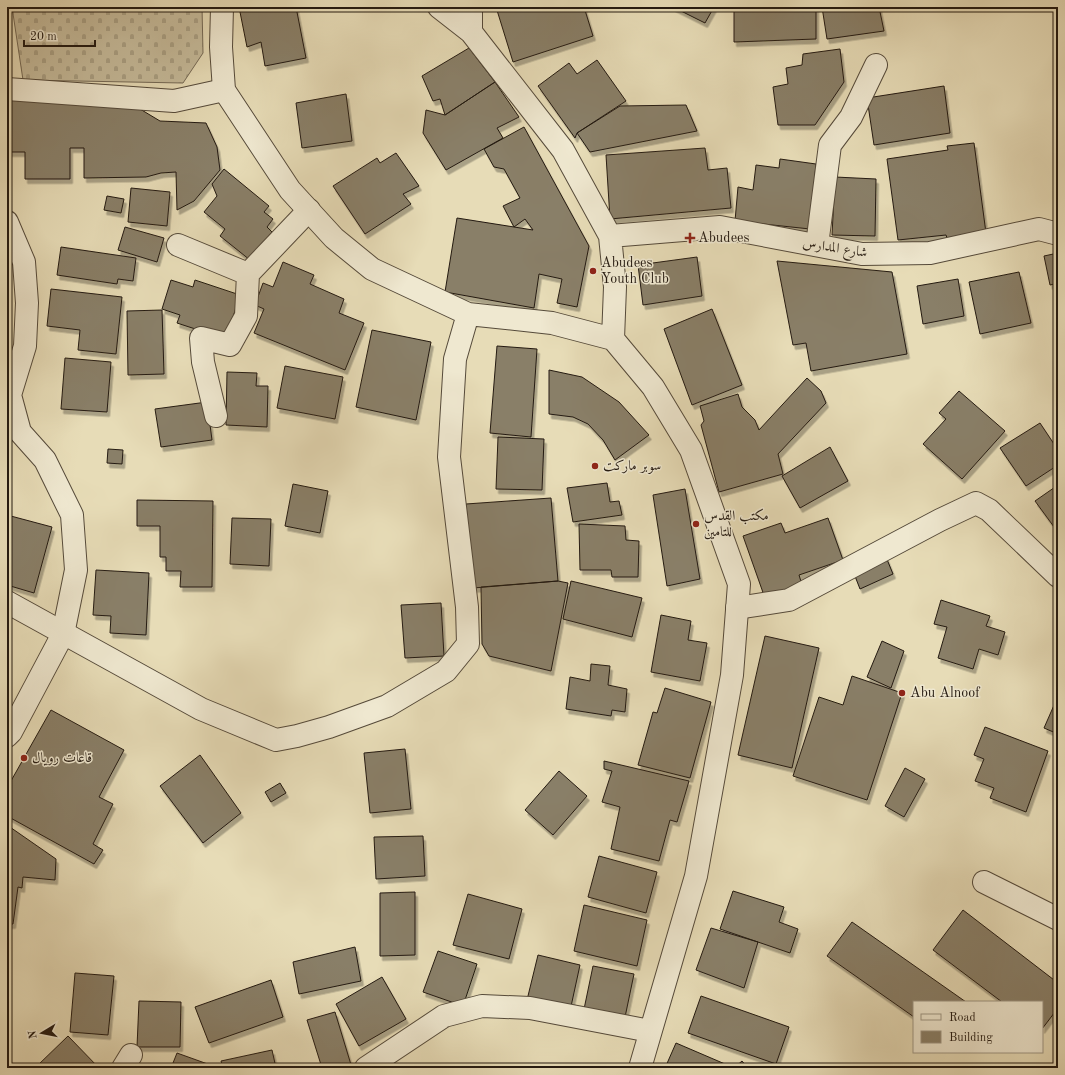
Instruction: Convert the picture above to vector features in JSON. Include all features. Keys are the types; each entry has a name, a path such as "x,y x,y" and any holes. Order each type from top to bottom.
{"street":[{"path":"222,7 221,47 224,90 290,190 334,238 372,269 468,314 552,323 613,339 654,387 691,450 739,584 732,675 696,876 640,1068"},
{"path":"439,7 471,32 564,150 610,236 615,287 613,339"},
{"path":"471,7 471,32"},
{"path":"817,246 830,145 851,117 876,65"},
{"path":"7,89 174,101 224,90"},
{"path":"216,416 203,362 201,338 230,345 246,316 248,274 309,210"},
{"path":"7,222 24,262 27,303 25,346 10,395 14,427 45,460 72,515 76,570 63,634 11,732 7,736"},
{"name":"شارع المدارس","path":"610,236 720,227 862,254 930,253 1039,229 1058,234"},
{"path":"178,245 248,274"},
{"path":"7,602 201,709 276,740 329,727 387,706 446,671 468,644 467,607 449,457 455,358 468,314"},
{"path":"737,608 790,600 940,520 976,503 990,510 1058,576"},
{"path":"984,882 1058,919"},
{"path":"366,1068 444,1016 482,1006 530,1008 650,1031"}],"green space":[{"path":"12,7 202,7 203,53 183,83 23,80"}],"building":[{"path":"239,7 296,7 306,58 265,66 261,42 247,47"},
{"path":"496,7 584,7 593,36 513,62"},
{"path":"673,7 714,7 705,23"},
{"path":"734,7 816,7 816,39 734,42"},
{"path":"822,7 879,7 884,31 827,39"},
{"path":"469,48 495,82 445,115 440,99 433,101 422,76"},
{"path":"840,49 844,82 815,125 778,125 773,87 788,84 786,68 802,65 803,54"},
{"path":"597,60 626,101 577,133 575,138 538,86 569,63 577,74"},
{"path":"495,82 519,117 497,128 503,138 446,170 423,133 426,110 445,115"},
{"path":"944,86 950,133 874,145 867,98"},
{"path":"346,94 352,141 302,148 296,103"},
{"path":"7,98 140,109 160,121 206,123 217,147 220,170 194,201 177,210 176,172 161,173 146,177 84,178 84,148 70,148 70,179 25,179 25,152 7,152"},
{"path":"686,105 697,131 590,152 577,133 620,106"},
{"path":"524,127 589,246 577,307 557,303 562,279 539,274 534,308 445,292 457,218 514,227 503,206 520,198 504,169 494,167 484,149","holes":["525,219 533,230 514,227"]},
{"path":"974,143 986,233 947,238 946,235 898,240 887,159 948,150 947,146"},
{"path":"705,148 708,170 727,168 731,208 610,219 606,155"},
{"path":"396,153 419,186 403,194 411,204 365,234 333,186 377,158 380,163"},
{"path":"780,159 816,164 810,229 735,221 738,187 753,190 756,165 779,168"},
{"path":"224,169 269,206 264,212 273,219 267,227 272,232 250,260 220,236 225,229 204,212 217,196 212,184"},
{"path":"835,177 876,179 875,236 832,235"},
{"path":"131,188 170,192 167,226 128,222"},
{"path":"107,196 124,199 121,213 104,210"},
{"path":"125,227 164,238 157,262 118,250"},
{"path":"61,247 136,258 133,281 118,279 117,284 57,275"},
{"path":"1058,253 1058,283 1050,285 1044,256"},
{"path":"697,257 702,296 643,305 638,265"},
{"path":"777,261 892,272 907,354 811,371 806,343 793,345"},
{"path":"283,262 314,275 310,284 344,299 339,313 364,323 345,370 254,333 264,309 255,305 263,283 273,287"},
{"path":"1019,272 1031,323 980,334 969,282"},
{"path":"958,279 964,316 923,324 917,286"},
{"path":"171,280 193,287 195,280 240,295 226,339 177,323 180,315 162,309"},
{"path":"51,289 122,297 116,354 78,350 80,330 47,326"},
{"path":"712,309 742,385 692,405 664,329"},
{"path":"162,310 164,374 128,375 127,311"},
{"path":"372,330 431,342 416,420 356,407"},
{"path":"497,346 537,349 531,437 490,433"},
{"path":"65,358 111,362 107,412 61,409"},
{"path":"285,366 343,377 335,419 277,408"},
{"path":"549,370 582,377 619,402 649,435 615,460 603,440 588,424 573,417 549,414"},
{"path":"227,372 257,373 256,386 268,386 267,427 226,425"},
{"path":"807,378 821,391 826,403 778,454 783,474 719,492 701,425 704,421 700,406 738,394 742,407 755,420 759,430"},
{"path":"959,391 1005,431 962,479 923,444 946,419 939,413"},
{"path":"207,402 212,440 161,447 155,409"},
{"path":"1040,423 1058,450 1058,465 1026,486 1000,448"},
{"path":"498,437 544,439 542,490 496,489"},
{"path":"830,447 848,481 800,508 782,476"},
{"path":"108,449 123,450 122,464 107,463"},
{"path":"607,483 610,502 619,501 622,515 573,522 567,488"},
{"path":"293,484 328,491 320,533 285,526"},
{"path":"1058,485 1058,530 1057,531 1035,501"},
{"path":"685,489 700,579 667,586 653,495"},
{"path":"551,498 558,581 473,588 466,504"},
{"path":"137,500 213,501 212,587 180,587 181,571 166,571 166,557 160,557 160,526 137,526"},
{"path":"7,515 52,527 34,593 7,585"},
{"path":"232,518 271,519 269,566 230,564"},
{"path":"828,518 843,560 799,575 803,588 766,601 743,536 781,523 785,533"},
{"path":"579,524 625,526 626,540 639,541 638,577 612,577 611,570 580,570"},
{"path":"886,557 893,574 860,589 853,571"},
{"path":"96,570 149,573 146,635 110,633 111,616 93,615"},
{"path":"558,581 568,583 551,671 489,656 482,644 481,587"},
{"path":"571,581 642,598 632,637 563,619"},
{"path":"941,600 990,616 986,626 1005,632 998,655 979,649 973,669 938,658 947,627 934,624"},
{"path":"441,603 444,656 405,658 401,605"},
{"path":"661,615 691,621 688,640 707,643 700,681 651,672"},
{"path":"765,636 819,648 792,768 738,755"},
{"path":"882,641 904,651 891,688 867,677"},
{"path":"591,664 610,666 608,685 627,689 625,712 612,710 611,716 566,709 570,677 590,681"},
{"path":"852,676 902,693 867,800 793,776 819,697 843,705"},
{"path":"665,688 711,702 690,778 638,765 653,712 657,713"},
{"path":"1058,696 1058,734 1044,728"},
{"path":"51,710 124,750 99,797 113,804 93,844 103,850 94,864 7,816 7,788"},
{"path":"985,727 1048,751 1026,812 990,798 994,788 975,781 984,759 974,755"},
{"path":"405,749 411,809 370,813 364,753"},
{"path":"200,755 241,813 203,843 160,786"},
{"path":"604,761 689,781 677,822 670,820 659,861 611,849 620,807 602,802 612,771 604,769"},
{"path":"905,768 925,779 904,817 885,806"},
{"path":"559,771 587,796 553,835 525,810"},
{"path":"280,783 286,793 271,802 265,792"},
{"path":"7,825 56,859 55,880 23,877 22,888 18,887 13,924 7,924"},
{"path":"423,836 425,876 376,879 374,837"},
{"path":"599,856 657,872 646,913 588,897"},
{"path":"733,891 784,907 779,922 798,929 790,953 720,929"},
{"path":"415,892 415,955 380,956 380,893"},
{"path":"468,894 522,909 509,959 453,945"},
{"path":"584,905 647,920 637,966 574,951"},
{"path":"963,910 1058,983 1058,1008 1043,1028 1043,1001 1001,1001 933,950"},
{"path":"852,922 965,1001 913,1001 913,1016 827,956"},
{"path":"711,928 758,942 744,988 696,970"},
{"path":"355,947 361,981 299,994 293,962"},
{"path":"438,951 477,964 463,1006 423,992"},
{"path":"538,955 580,965 570,1011 527,1000"},
{"path":"593,966 634,974 624,1022 583,1014"},
{"path":"75,973 114,976 108,1035 70,1032"},
{"path":"382,977 406,1019 359,1046 336,1004"},
{"path":"271,980 283,1017 209,1043 195,1007"},
{"path":"701,996 789,1027 776,1064 688,1033"},
{"path":"139,1001 181,1002 180,1047 137,1047"},
{"path":"335,1012 352,1068 322,1068 307,1020"},
{"path":"68,1036 99,1068 39,1068 37,1066"},
{"path":"676,1043 725,1064 723,1068 665,1068"},
{"path":"272,1050 276,1068 223,1068 221,1061"},
{"path":"177,1053 216,1067 216,1068 171,1068"},
{"path":"742,1061 748,1068 734,1068"}],"place":[{"name":"Abudees","path":"690,238"},
{"name":"Abudees Youth Club","path":"593,271"},
{"name":"سوبر ماركت","path":"595,466"},
{"name":"مكتب القدس للتامين","path":"696,524"},
{"name":"Abu Alnoof","path":"902,693"},
{"name":"قاعات رويال","path":"24,758"}]}
